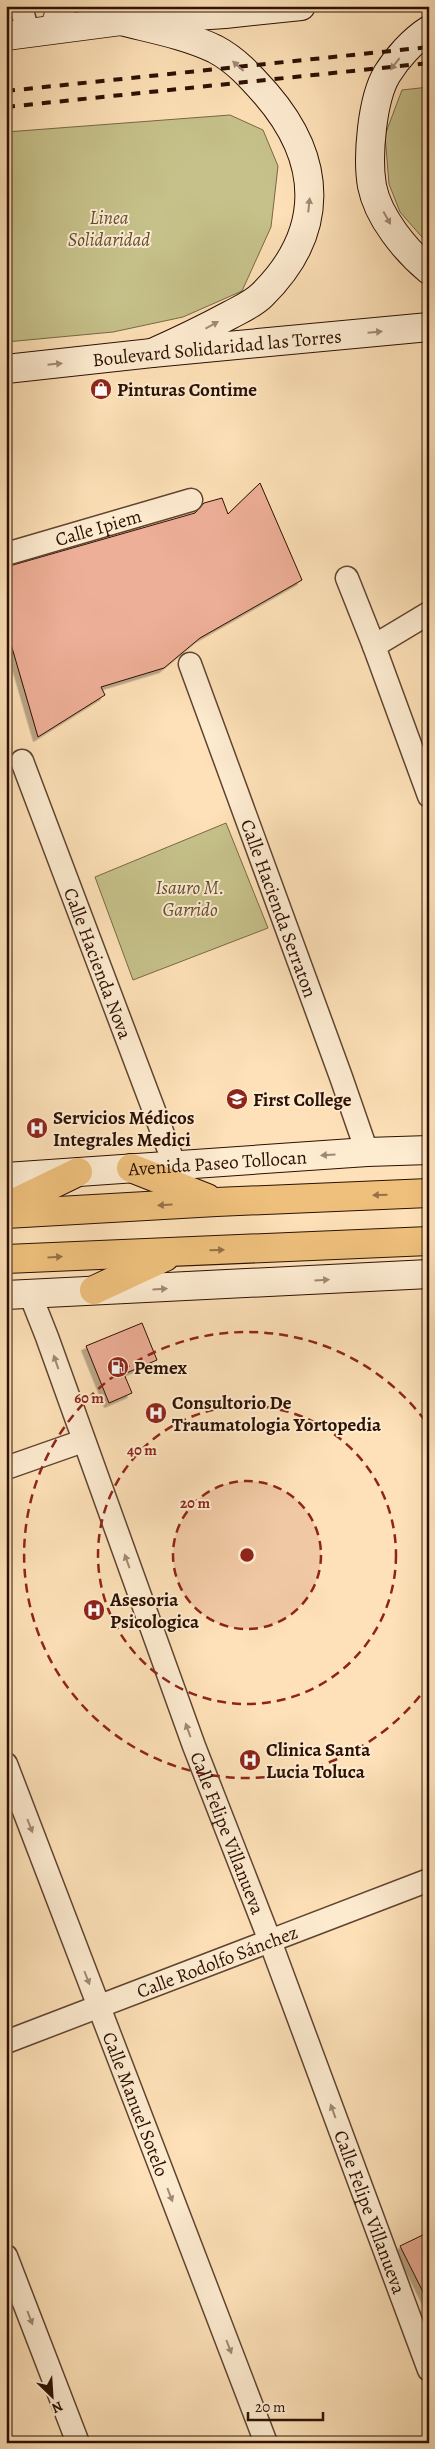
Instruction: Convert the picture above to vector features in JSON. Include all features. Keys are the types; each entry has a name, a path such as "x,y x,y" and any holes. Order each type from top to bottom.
{"highway":[{"path":"131,1168 216,1202"},
{"path":"6,1207 78,1172"},
{"name":"Avenida Paseo Tollocan","path":"6,1214 216,1202 429,1193"},
{"path":"6,1259 429,1241"},
{"path":"94,1290 176,1252"}],"main road":[{"path":"37,26 121,21 224,10 301,6"},
{"path":"121,21 190,39 215,49 232,60 250,77 280,112 301,149 309,178 311,200 307,225 297,250 261,296 195,334 152,353"},
{"path":"429,30 403,54 387,75 374,114 370,170 372,187 389,223 410,252 429,270"},
{"name":"Boulevard Solidaridad las Torres","path":"6,369 429,327"},
{"name":"Avenida Paseo Tollocan","path":"6,1177 367,1152 429,1150"},
{"path":"18,1294 94,1290 145,1290 429,1274"}],"street":[{"path":"21,6 37,26"},
{"name":"Calle Ipiem","path":"6,554 191,500"},
{"path":"347,578 429,796"},
{"path":"374,646 429,613"},
{"name":"Calle Hacienda Serraton","path":"190,664 342,1077 367,1152"},
{"name":"Calle Hacienda Nova","path":"22,761 175,1166"},
{"name":"Calle Felipe Villanueva","path":"18,1294 84,1441 194,1746 270,1941 429,2370"},
{"path":"6,1468 84,1441"},
{"name":"Calle Manuel Sotelo","path":"6,1764 266,2443"},
{"name":"Calle Rodolfo Sánchez","path":"6,2042 428,1883"},
{"path":"6,2256 78,2443"}],"green space":[{"path":"429,87 429,245 400,212 389,184 385,135 402,90"},
{"name":"Linea Solidaridad","path":"230,115 263,130 278,166 271,227 242,291 183,317 113,332 6,342 6,132"},
{"name":"Isauro M. Garrido","path":"226,823 268,928 133,980 95,877"}],"building":[{"path":"260,483 302,580 200,638 164,668 101,687 105,695 38,737 6,627 6,567 195,513 204,503 222,498 228,514"},
{"name":"Pemex","path":"142,1323 157,1360 124,1374 132,1393 109,1403 86,1346"},
{"path":"429,2232 429,2304 400,2246"}],"railway":[{"path":"6,91 429,47"},
{"path":"6,107 429,63"}],"place":[{"name":"Pinturas Contime","path":"101,389"},
{"name":"First College","path":"237,1099"},
{"name":"Servicios Médicos Integrales Medici","path":"37,1128"},
{"name":"Pemex","path":"118,1367"},
{"name":"Consultorio De Traumatologia Yortopedia","path":"156,1413"},
{"name":"Asesoria Psicologica","path":"94,1610"},
{"name":"Clinica Santa Lucia Toluca","path":"250,1760"}]}
